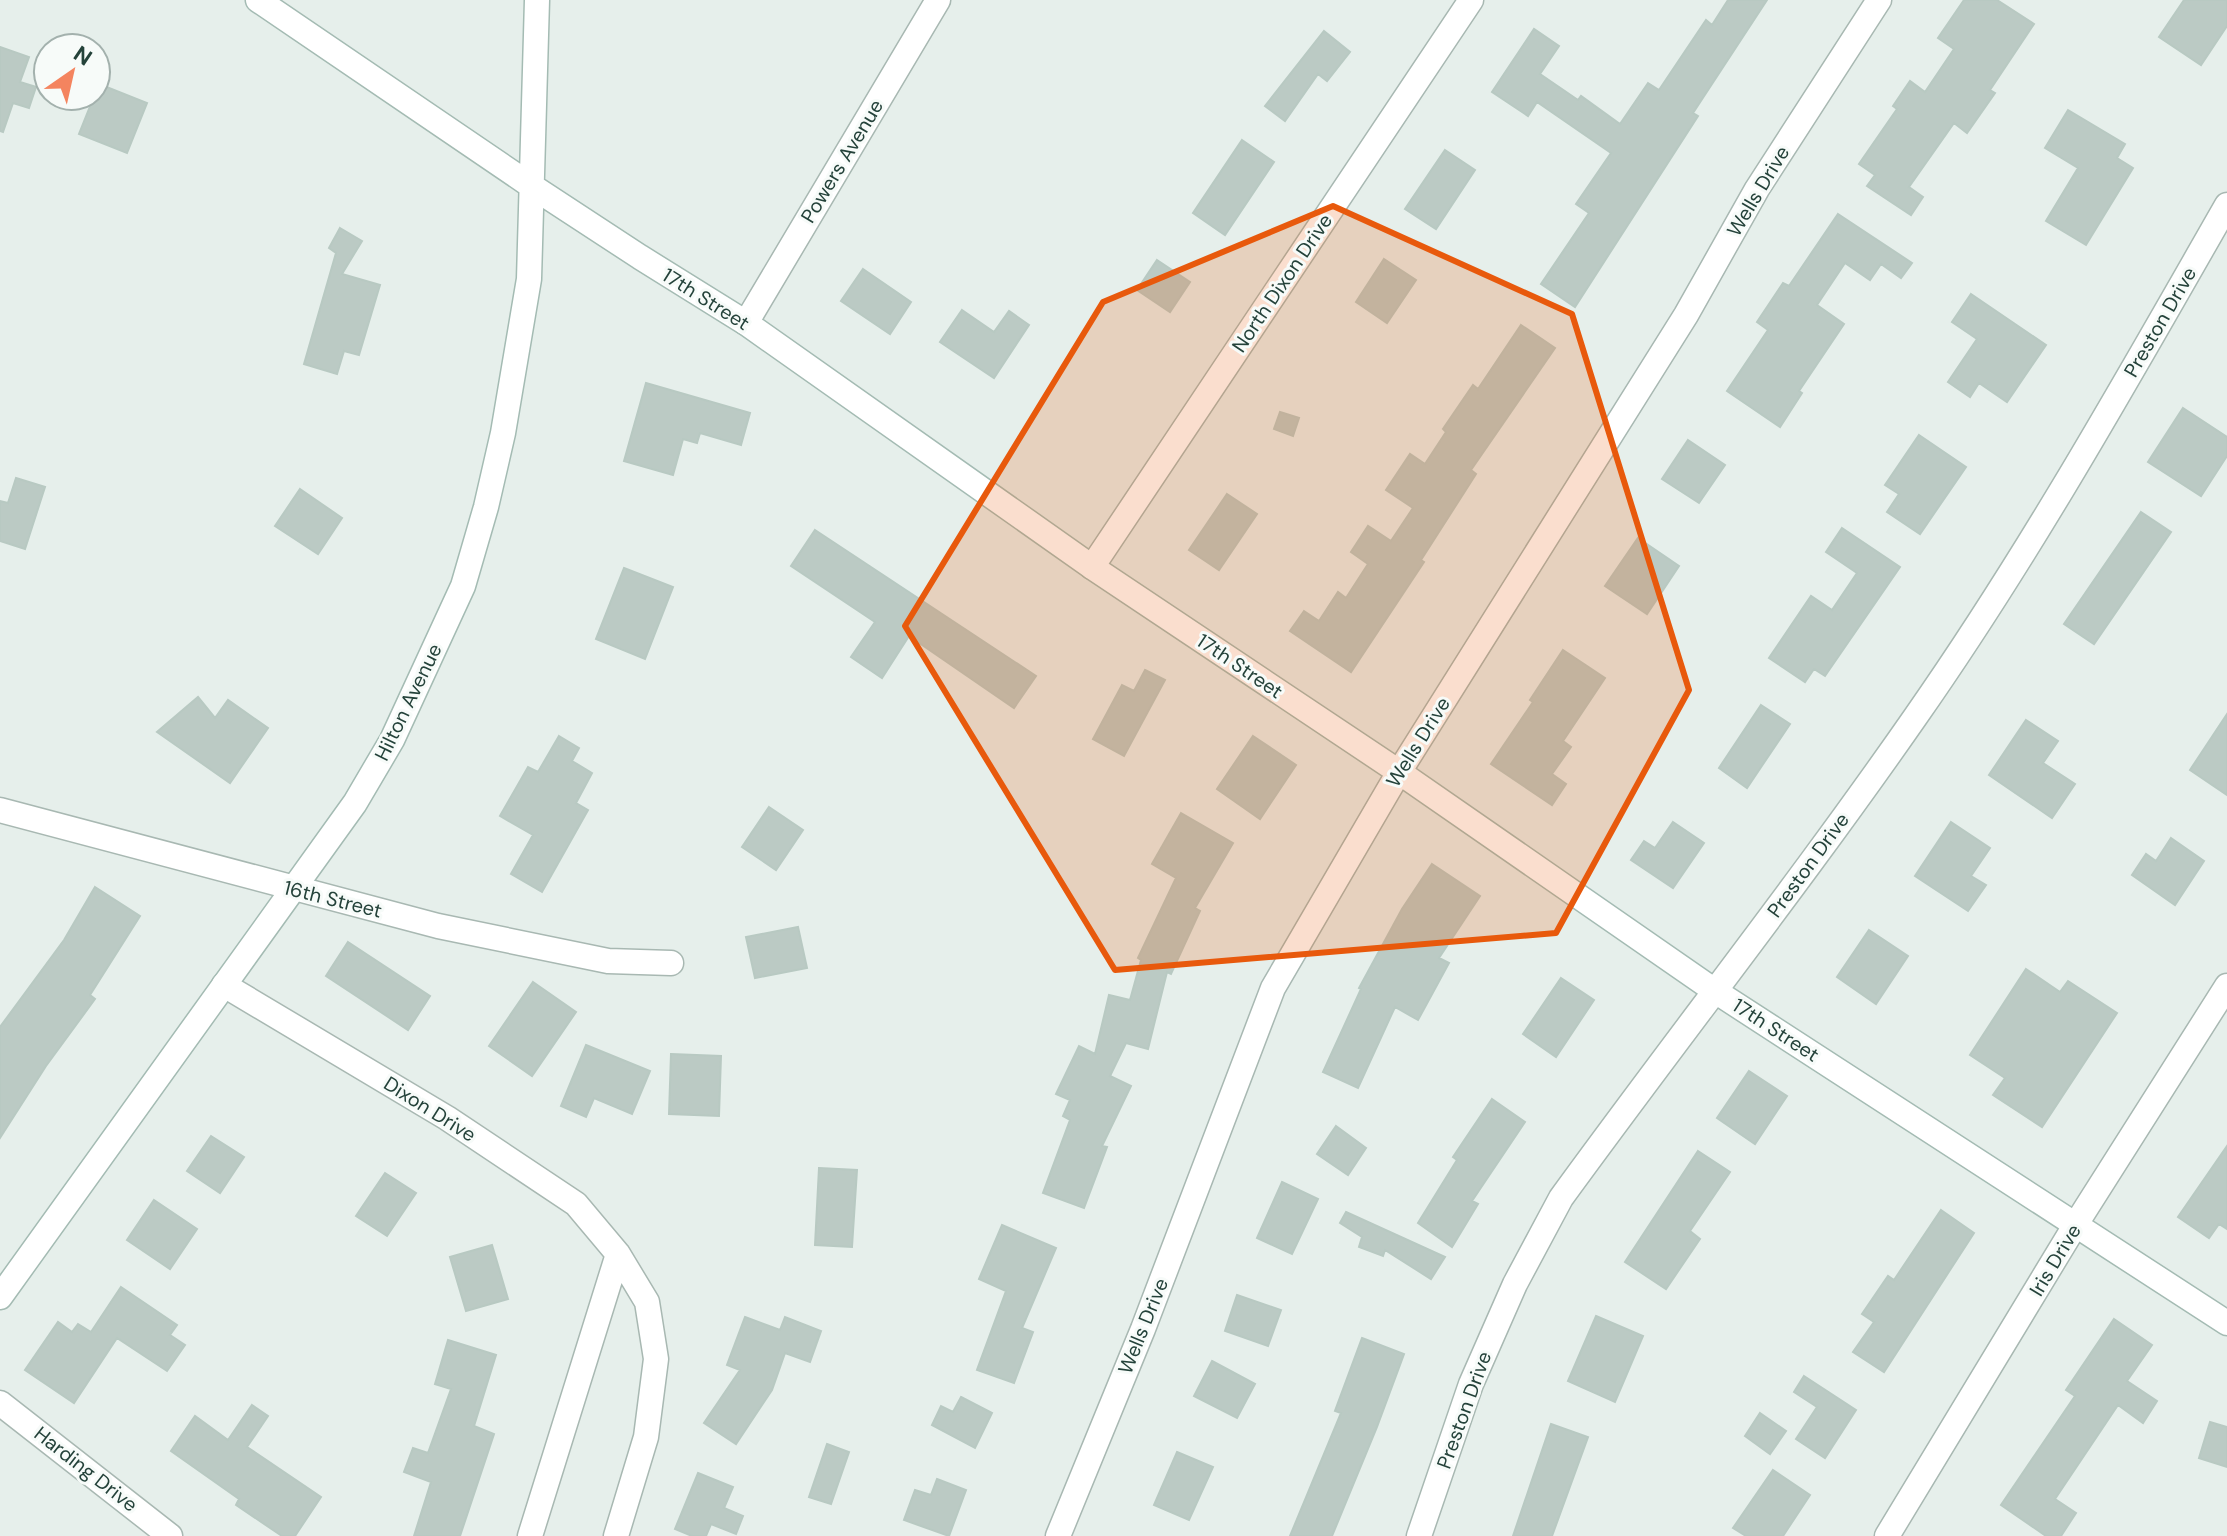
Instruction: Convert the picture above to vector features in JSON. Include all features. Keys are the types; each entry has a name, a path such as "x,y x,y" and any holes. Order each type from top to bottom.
{"street":[{"name":"17th Street","path":"258,0 533,187 746,323 1092,567 1399,772 1715,991 2227,1323"},
{"name":"Hilton Avenue","path":"0,1297 355,803 392,740 463,586 486,507 529,279 537,0"},
{"name":"Powers Avenue","path":"746,323 938,0"},
{"name":"North Dixon Drive","path":"1092,567 1471,0"},
{"name":"Wells Drive","path":"1058,1536 1143,1329 1273,988 1399,772 1686,315 1757,189 1879,0"},
{"name":"Preston Drive","path":"1419,1536 1471,1384 1515,1284 1561,1198 1916,716 2008,579 2227,205"},
{"name":"16th Street","path":"0,810 438,926 608,961 671,963"},
{"name":"Dixon Drive","path":"224,985 447,1118 576,1204 618,1254 647,1302 656,1359 646,1437 616,1536"},
{"name":"Iris Drive","path":"1887,1536 2076,1224 2227,986"},
{"path":"530,1536 618,1254"},
{"name":"Harding Drive","path":"0,1403 170,1536"}],"highlighted area":[{"path":"1333,206 1572,314 1689,690 1556,933 1115,970 905,626 1103,302"}],"building":[{"path":"1728,0 1767,0 1693,113 1698,116 1575,307 1541,284 1589,213 1576,204 1611,153 1537,102 1528,116 1492,92 1534,29 1559,46 1540,74 1578,100 1581,96 1620,124 1648,83 1659,90 1706,20 1712,25"},
{"path":"1964,0 1997,0 2034,24 1990,90 1995,93 1967,133 1954,123 1909,187 1923,197 1911,215 1867,186 1875,175 1859,164 1897,109 1893,106 1910,81 1925,92 1954,49 1938,38"},
{"path":"2184,0 2227,0 2227,26 2201,65 2159,37"},
{"path":"1324,31 1350,52 1327,81 1318,74 1285,121 1265,106"},
{"path":"0,47 29,57 20,82 32,86 32,99 29,108 13,103 3,132 0,131"},
{"path":"112,89 147,103 127,153 79,134 88,112 112,112"},
{"path":"2068,110 2125,144 2117,158 2133,168 2086,245 2046,221 2078,168 2045,148"},
{"path":"1242,140 1274,162 1225,235 1193,213"},
{"path":"1445,150 1475,170 1436,229 1405,209"},
{"path":"1838,214 1912,263 1901,278 1881,264 1870,280 1845,263 1817,305 1844,324 1799,391 1802,393 1780,427 1727,391 1768,330 1757,322 1783,283 1789,286"},
{"path":"340,228 362,241 342,274 380,285 359,355 344,351 337,374 304,364 336,253 329,248"},
{"path":"1384,259 1416,280 1387,323 1356,302"},
{"path":"1157,260 1190,282 1170,312 1137,290"},
{"path":"863,269 911,302 890,334 841,301"},
{"path":"1971,294 2046,345 2007,402 1979,383 1970,397 1948,382 1977,339 1952,322"},
{"path":"962,310 994,332 1009,311 1029,325 994,378 940,342"},
{"path":"1521,325 1555,348 1471,470 1476,474 1421,560 1424,562 1351,672 1290,631 1304,611 1319,621 1338,592 1346,598 1368,564 1351,552 1368,526 1391,541 1413,508 1386,490 1410,454 1425,464 1446,432 1443,429 1473,385 1478,389"},
{"path":"646,383 750,413 741,445 700,433 697,443 683,439 673,475 624,461"},
{"path":"2183,408 2227,437 2227,456 2201,496 2148,462"},
{"path":"1280,412 1299,418 1293,436 1274,429"},
{"path":"1919,435 1966,467 1920,534 1887,512 1899,494 1885,485"},
{"path":"1688,440 1725,465 1699,503 1662,479"},
{"path":"16,478 45,487 25,549 0,541 0,501 8,503"},
{"path":"300,489 342,518 318,554 275,526"},
{"path":"1227,494 1257,514 1219,570 1189,550"},
{"path":"2141,512 2171,532 2094,644 2064,624"},
{"path":"1842,528 1900,567 1825,676 1814,669 1805,682 1769,658 1811,596 1832,610 1857,573 1826,552"},
{"path":"815,530 1036,676 1014,708 909,636 882,678 851,657 875,622 791,566"},
{"path":"1638,538 1679,566 1647,614 1605,586"},
{"path":"624,568 673,587 645,659 596,639"},
{"path":"1563,650 1605,678 1563,741 1571,747 1552,774 1566,784 1552,805 1491,764 1533,702 1530,700"},
{"path":"1145,670 1165,680 1124,756 1093,739 1122,685 1134,691"},
{"path":"198,697 215,718 228,700 268,728 230,783 157,732"},
{"path":"1761,705 1790,724 1747,788 1719,768"},
{"path":"2227,714 2227,795 2190,770"},
{"path":"2026,720 2058,741 2043,763 2075,784 2052,818 1989,775"},
{"path":"559,736 579,748 572,761 592,773 576,803 588,810 542,892 511,874 533,835 500,816 528,767 538,772"},
{"path":"1253,736 1296,765 1260,819 1217,789"},
{"path":"769,807 803,830 776,870 742,847"},
{"path":"1181,813 1233,843 1195,908 1200,911 1171,974 1167,972 1148,1049 1126,1043 1110,1076 1131,1086 1102,1146 1107,1147 1084,1208 1043,1193 1070,1120 1063,1116 1070,1100 1056,1094 1079,1046 1095,1054 1109,995 1130,1000 1141,960 1138,958 1176,878 1152,864"},
{"path":"1673,822 1704,843 1673,888 1631,860 1644,841 1655,848"},
{"path":"1951,822 1990,848 1971,876 1986,885 1968,911 1915,876"},
{"path":"2171,838 2204,861 2175,905 2132,875 2146,854 2156,861"},
{"path":"1432,864 1480,896 1439,958 1449,963 1418,1020 1395,1007 1358,1088 1323,1072 1359,988 1402,909"},
{"path":"95,887 140,916 90,995 95,999 46,1066 0,1138 0,1027 64,940"},
{"path":"798,927 807,968 755,978 746,937"},
{"path":"1869,930 1908,956 1876,1004 1837,977"},
{"path":"348,942 430,996 408,1030 326,976"},
{"path":"2026,969 2060,992 2068,981 2117,1013 2042,1127 1993,1095 2005,1078 1970,1055"},
{"path":"1561,978 1594,1000 1556,1057 1523,1034"},
{"path":"533,982 576,1012 532,1076 489,1046"},
{"path":"586,1045 650,1071 632,1114 594,1098 586,1117 561,1106"},
{"path":"671,1054 721,1056 719,1116 669,1114"},
{"path":"1749,1071 1787,1096 1755,1144 1717,1118"},
{"path":"1492,1099 1525,1122 1472,1201 1478,1204 1452,1247 1418,1223 1457,1160 1453,1157"},
{"path":"1336,1126 1366,1148 1348,1175 1317,1154"},
{"path":"211,1136 244,1157 220,1193 187,1171"},
{"path":"2227,1146 2227,1229 2219,1224 2209,1238 2178,1217"},
{"path":"1698,1151 1730,1172 1690,1231 1700,1239 1666,1289 1625,1262"},
{"path":"819,1168 857,1170 852,1247 815,1245"},
{"path":"385,1173 416,1193 387,1236 356,1216"},
{"path":"1282,1182 1318,1199 1292,1254 1257,1238"},
{"path":"154,1200 197,1229 170,1269 127,1240"},
{"path":"1941,1210 1974,1233 1884,1372 1853,1352 1874,1322 1862,1314 1888,1276 1894,1280"},
{"path":"1346,1212 1445,1257 1431,1279 1385,1250 1383,1256 1359,1247 1362,1237 1340,1223"},
{"path":"1002,1225 1056,1248 1022,1328 1033,1332 1014,1383 977,1370 1006,1291 979,1279"},
{"path":"492,1245 508,1299 466,1311 450,1257"},
{"path":"121,1287 177,1325 170,1335 185,1345 167,1371 117,1338 74,1403 25,1370 58,1322 72,1332 78,1324 91,1332"},
{"path":"1237,1295 1281,1310 1268,1346 1225,1331"},
{"path":"1596,1316 1643,1336 1615,1402 1568,1381"},
{"path":"745,1317 780,1330 785,1317 821,1331 810,1362 785,1353 772,1390 736,1444 704,1423 740,1370 727,1365"},
{"path":"2114,1319 2152,1345 2127,1381 2157,1401 2143,1423 2118,1405 2055,1499 2076,1513 2061,1536 2046,1536 2001,1505 2075,1396 2066,1390"},
{"path":"1362,1338 1404,1354 1332,1536 1290,1536 1341,1413 1335,1411"},
{"path":"448,1340 496,1355 474,1426 494,1434 460,1536 414,1536 431,1482 404,1472 413,1448 428,1453 451,1389 435,1384"},
{"path":"1212,1361 1255,1384 1237,1418 1194,1396"},
{"path":"1804,1376 1856,1410 1825,1458 1796,1439 1817,1407 1794,1392"},
{"path":"961,1397 992,1413 975,1448 932,1425 941,1406 953,1412"},
{"path":"252,1405 268,1416 247,1447 321,1497 295,1536 282,1536 236,1505 239,1499 171,1451 195,1416 228,1440"},
{"path":"1760,1413 1786,1431 1770,1454 1745,1436"},
{"path":"2210,1422 2227,1427 2227,1467 2199,1458"},
{"path":"1551,1424 1588,1437 1552,1536 1513,1536"},
{"path":"827,1444 849,1452 831,1504 809,1497"},
{"path":"1177,1452 1213,1467 1189,1520 1154,1505"},
{"path":"1773,1470 1810,1495 1783,1536 1746,1536 1733,1528"},
{"path":"698,1473 733,1487 724,1508 743,1516 736,1534 711,1524 706,1536 692,1536 675,1529"},
{"path":"937,1479 966,1490 949,1536 904,1520 915,1490 931,1495"}]}
